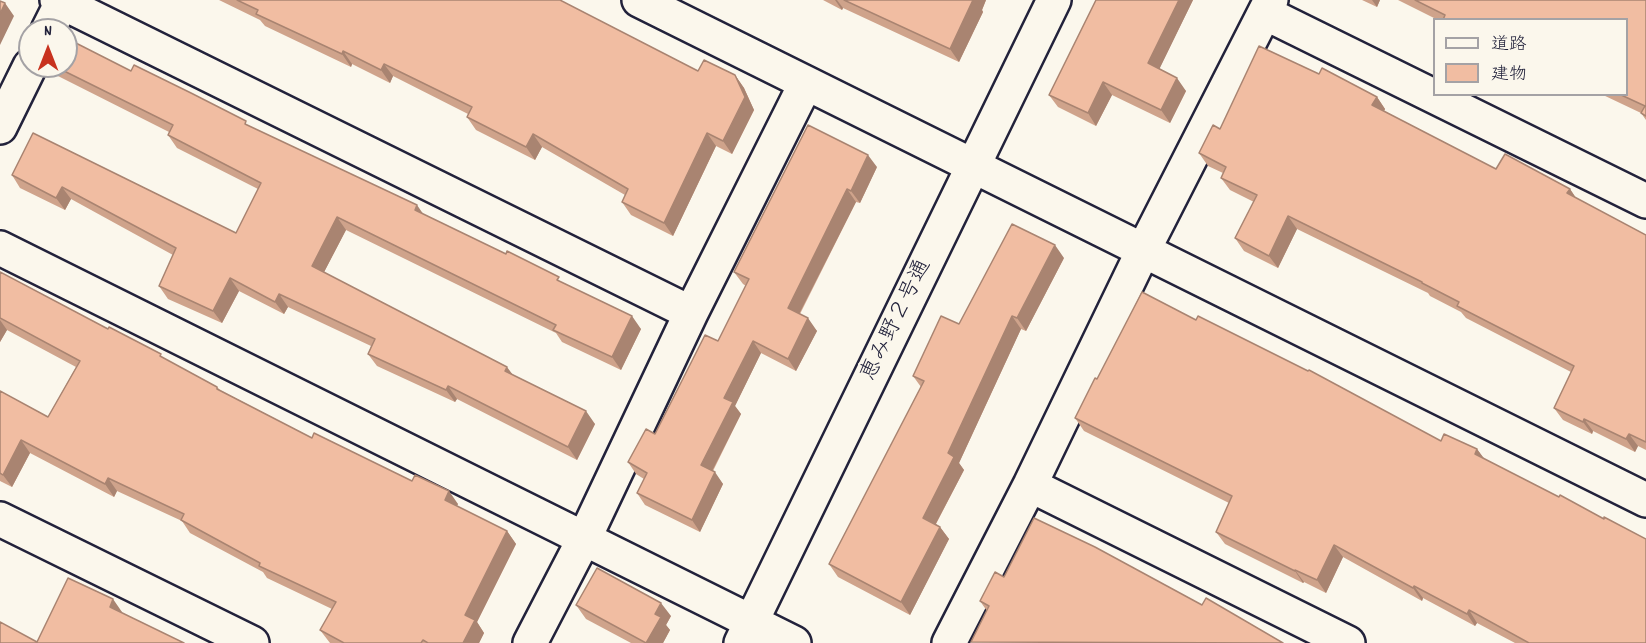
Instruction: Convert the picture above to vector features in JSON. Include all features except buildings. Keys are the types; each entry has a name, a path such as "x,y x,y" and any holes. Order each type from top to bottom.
{"street":[{"path":"639,0 1646,500"},
{"name":"恵み野２号通","path":"746,632 1054,0"},
{"path":"949,643 1030,485 1143,251 1268,6 1433,91"},
{"path":"57,8 691,313"},
{"path":"0,127 24,78"},
{"path":"530,643 585,537 691,313 806,83"},
{"path":"1442,96 1646,201"},
{"path":"0,248 585,537 746,632 794,643"},
{"path":"1030,485 1348,643"},
{"path":"0,519 252,643"}]}
